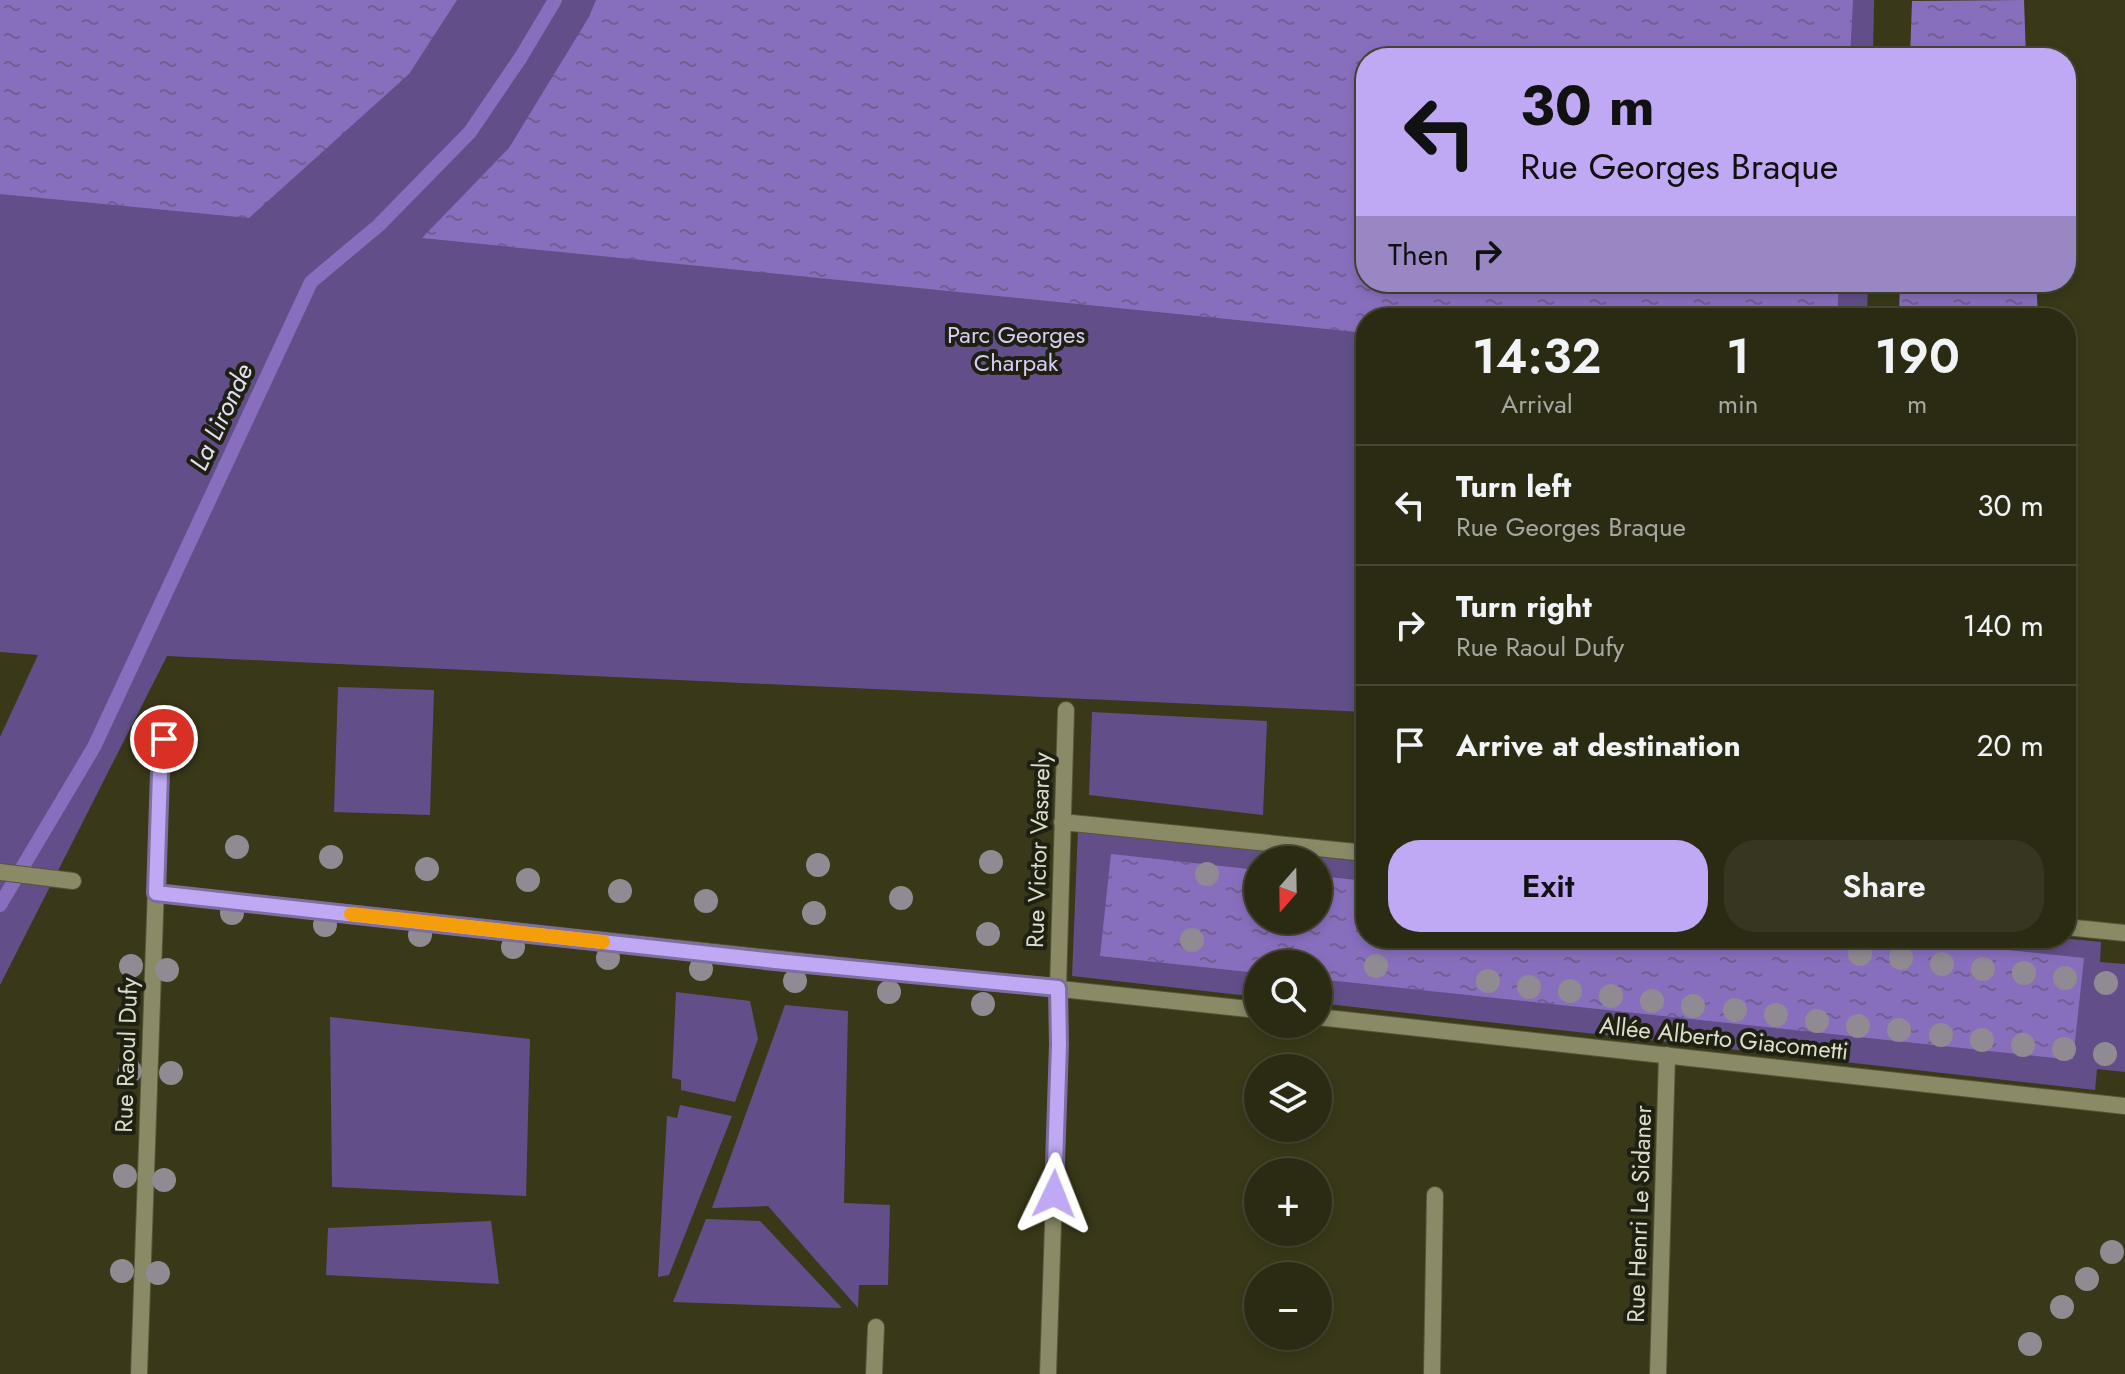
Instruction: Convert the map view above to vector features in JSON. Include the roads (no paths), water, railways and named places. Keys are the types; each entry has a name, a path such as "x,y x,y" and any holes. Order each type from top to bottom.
{"street":[{"name":"Rue Victor Vasarely","path":"1048,1374 1066,710"},
{"name":"Rue Raoul Dufy","path":"139,1374 160,773 164,739"},
{"path":"1062,822 1356,852"},
{"path":"0,872 73,881"},
{"path":"156,893 1244,1008"},
{"path":"2076,928 2125,933"},
{"name":"Allée Alberto Giacometti","path":"1332,1019 2125,1106"},
{"name":"Rue Henri Le Sidaner","path":"1658,1374 1667,1055"},
{"path":"1432,1374 1435,1195"},
{"path":"874,1374 876,1327"}],"water":[{"path":"0,0 457,0 409,74 249,218 0,194"},
{"path":"596,0 1853,0 1851,48 1356,48 1356,292 1838,292 1838,308 1356,308 1356,332 422,238 509,148 589,17"},
{"path":"2024,0 2026,48 1910,48 1912,1"},
{"path":"1900,292 2037,292 2038,308 1899,308"},
{"path":"1111,854 1244,868 1244,934 1332,934 1332,877 1356,880 1356,948 1990,948 2084,958 2073,1060 1332,981 1332,950 1244,950 1244,971 1100,956"}],"waterway":[{"name":"La Lironde","path":"0,905 94,747 311,282 379,225 470,132 555,0"}],"park label":[{"name":"Parc Georges Charpak","path":"1016,348"}]}
